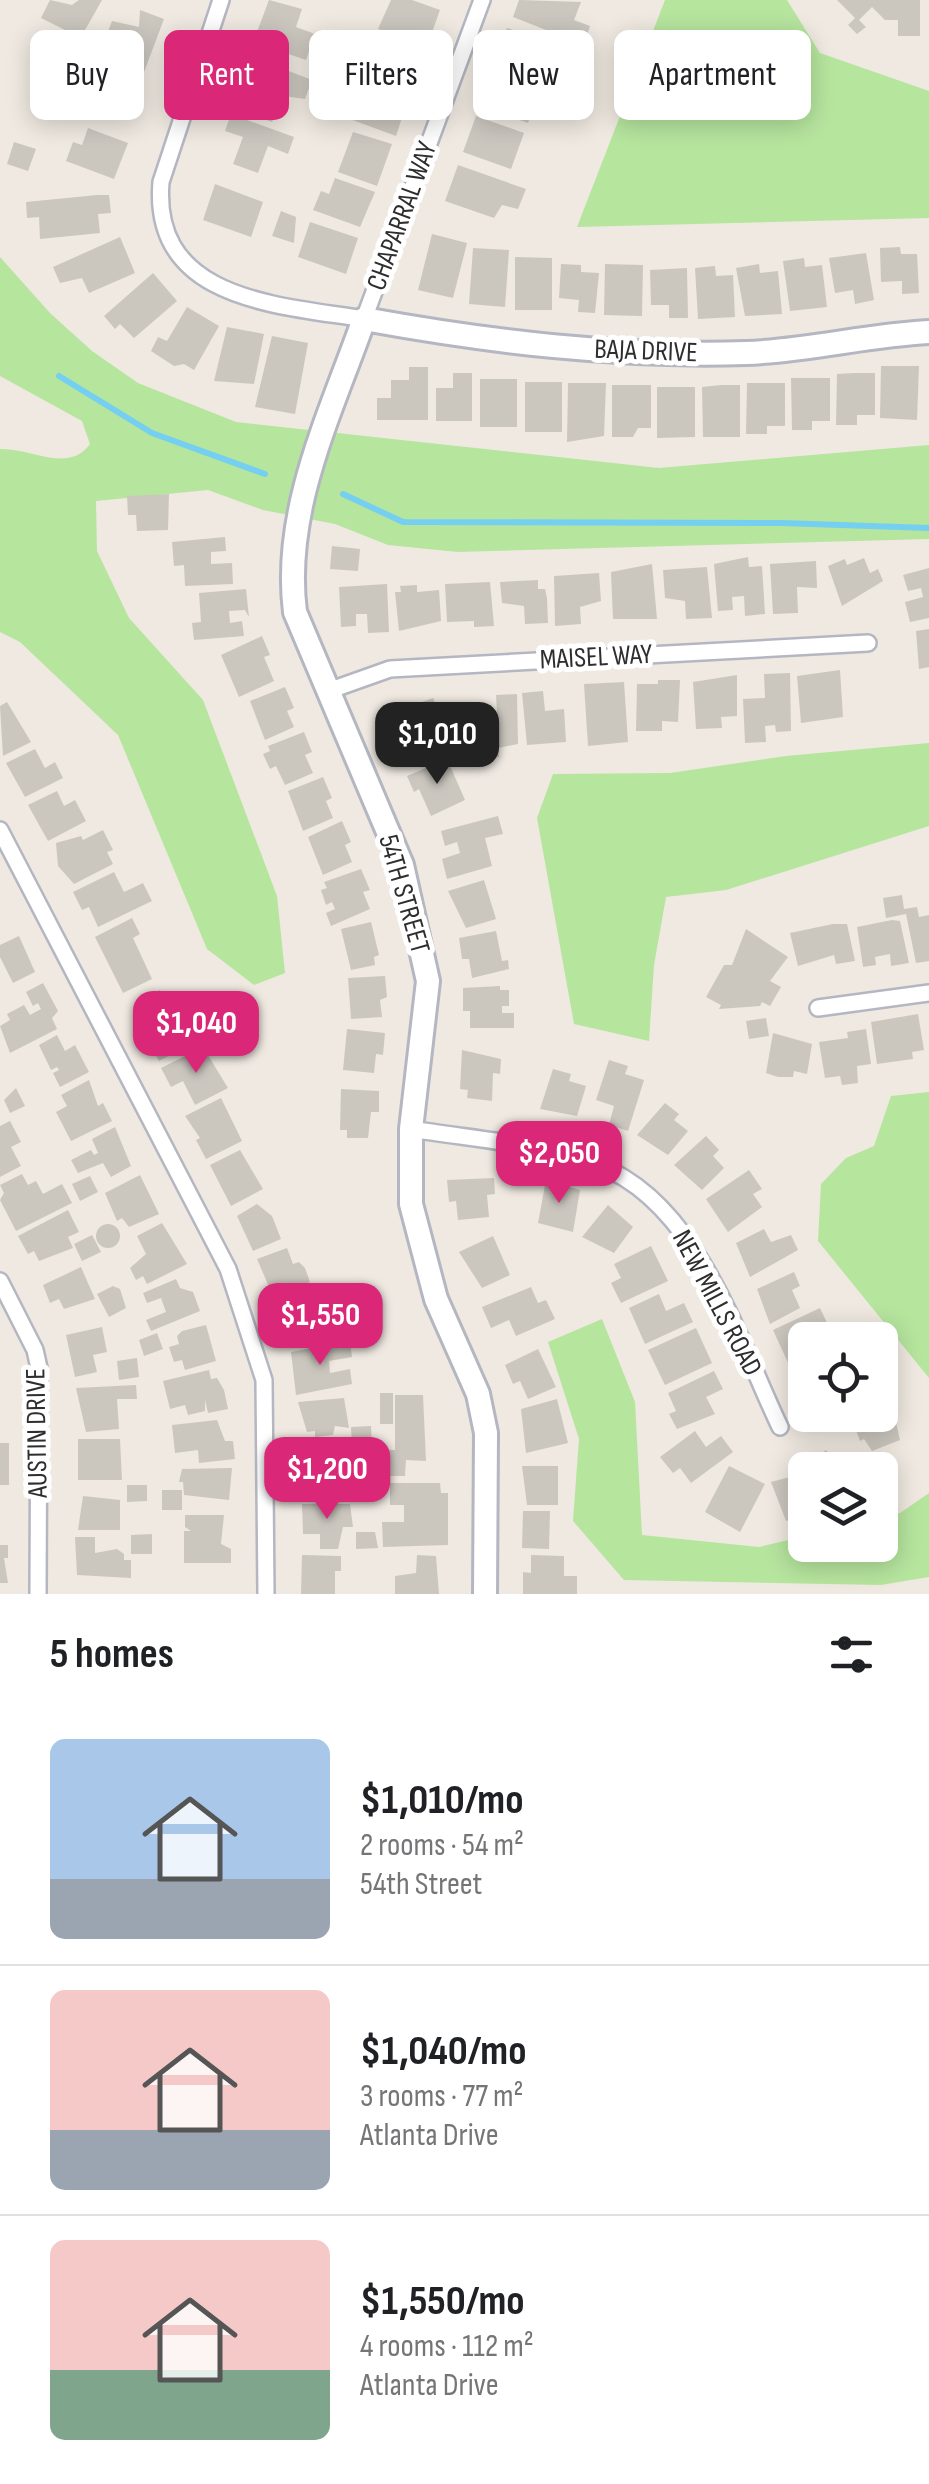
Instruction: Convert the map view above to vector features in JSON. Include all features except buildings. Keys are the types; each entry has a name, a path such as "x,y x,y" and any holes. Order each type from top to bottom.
{"street":[{"name":"CHAPARRAL WAY","path":"364,319 482,0"},
{"path":"216,2 161,182 161,213 171,242 189,267 214,285 254,300 364,319"},
{"name":"BAJA DRIVE","path":"364,319 527,347 664,353 750,353 929,332"},
{"name":"54TH STREET","path":"364,319 295,518 291,580 295,612 402,865 428,981 411,1129 411,1204 436,1299 478,1394 486,1433 485,1594"},
{"name":"MAISEL WAY","path":"328,691 390,668 868,642"},
{"path":"0,830 228,1269 264,1380 266,1594"},
{"path":"818,1008 929,994"},
{"name":"NEW MILLS ROAD","path":"411,1129 558,1153 600,1165 635,1184 679,1226 698,1256 780,1427"},
{"name":"AUSTIN DRIVE","path":"0,1281 35,1350 39,1368 38,1594"}],"green space":[{"path":"665,0 787,0 806,30 653,30"},
{"path":"811,39 820,53 929,91 929,218 577,227 618,120 811,120"},
{"path":"0,257 50,313 92,351 138,383 236,422 659,468 929,445 929,539 458,552 388,545 335,524 263,510 208,490 96,501 97,551 129,618 203,700 277,896 285,973 254,985 207,949 118,735 20,642 0,632 0,449 60,459 81,453 90,444 82,421 0,376"},
{"path":"929,743 929,826 726,890 666,897 654,965 649,1041 574,1024 537,818 553,774 670,773 786,756"},
{"path":"929,1092 929,1378 898,1340 898,1322 884,1322 818,1241 821,1184 846,1158 874,1146 891,1096"},
{"path":"602,1319 635,1402 642,1535 759,1547 788,1540 788,1562 898,1562 898,1514 929,1493 929,1577 881,1585 624,1580 573,1521 579,1439 548,1342"}],"waterway":[{"path":"59,376 152,433 265,474"},
{"path":"343,494 403,522 782,523 929,528"}]}
